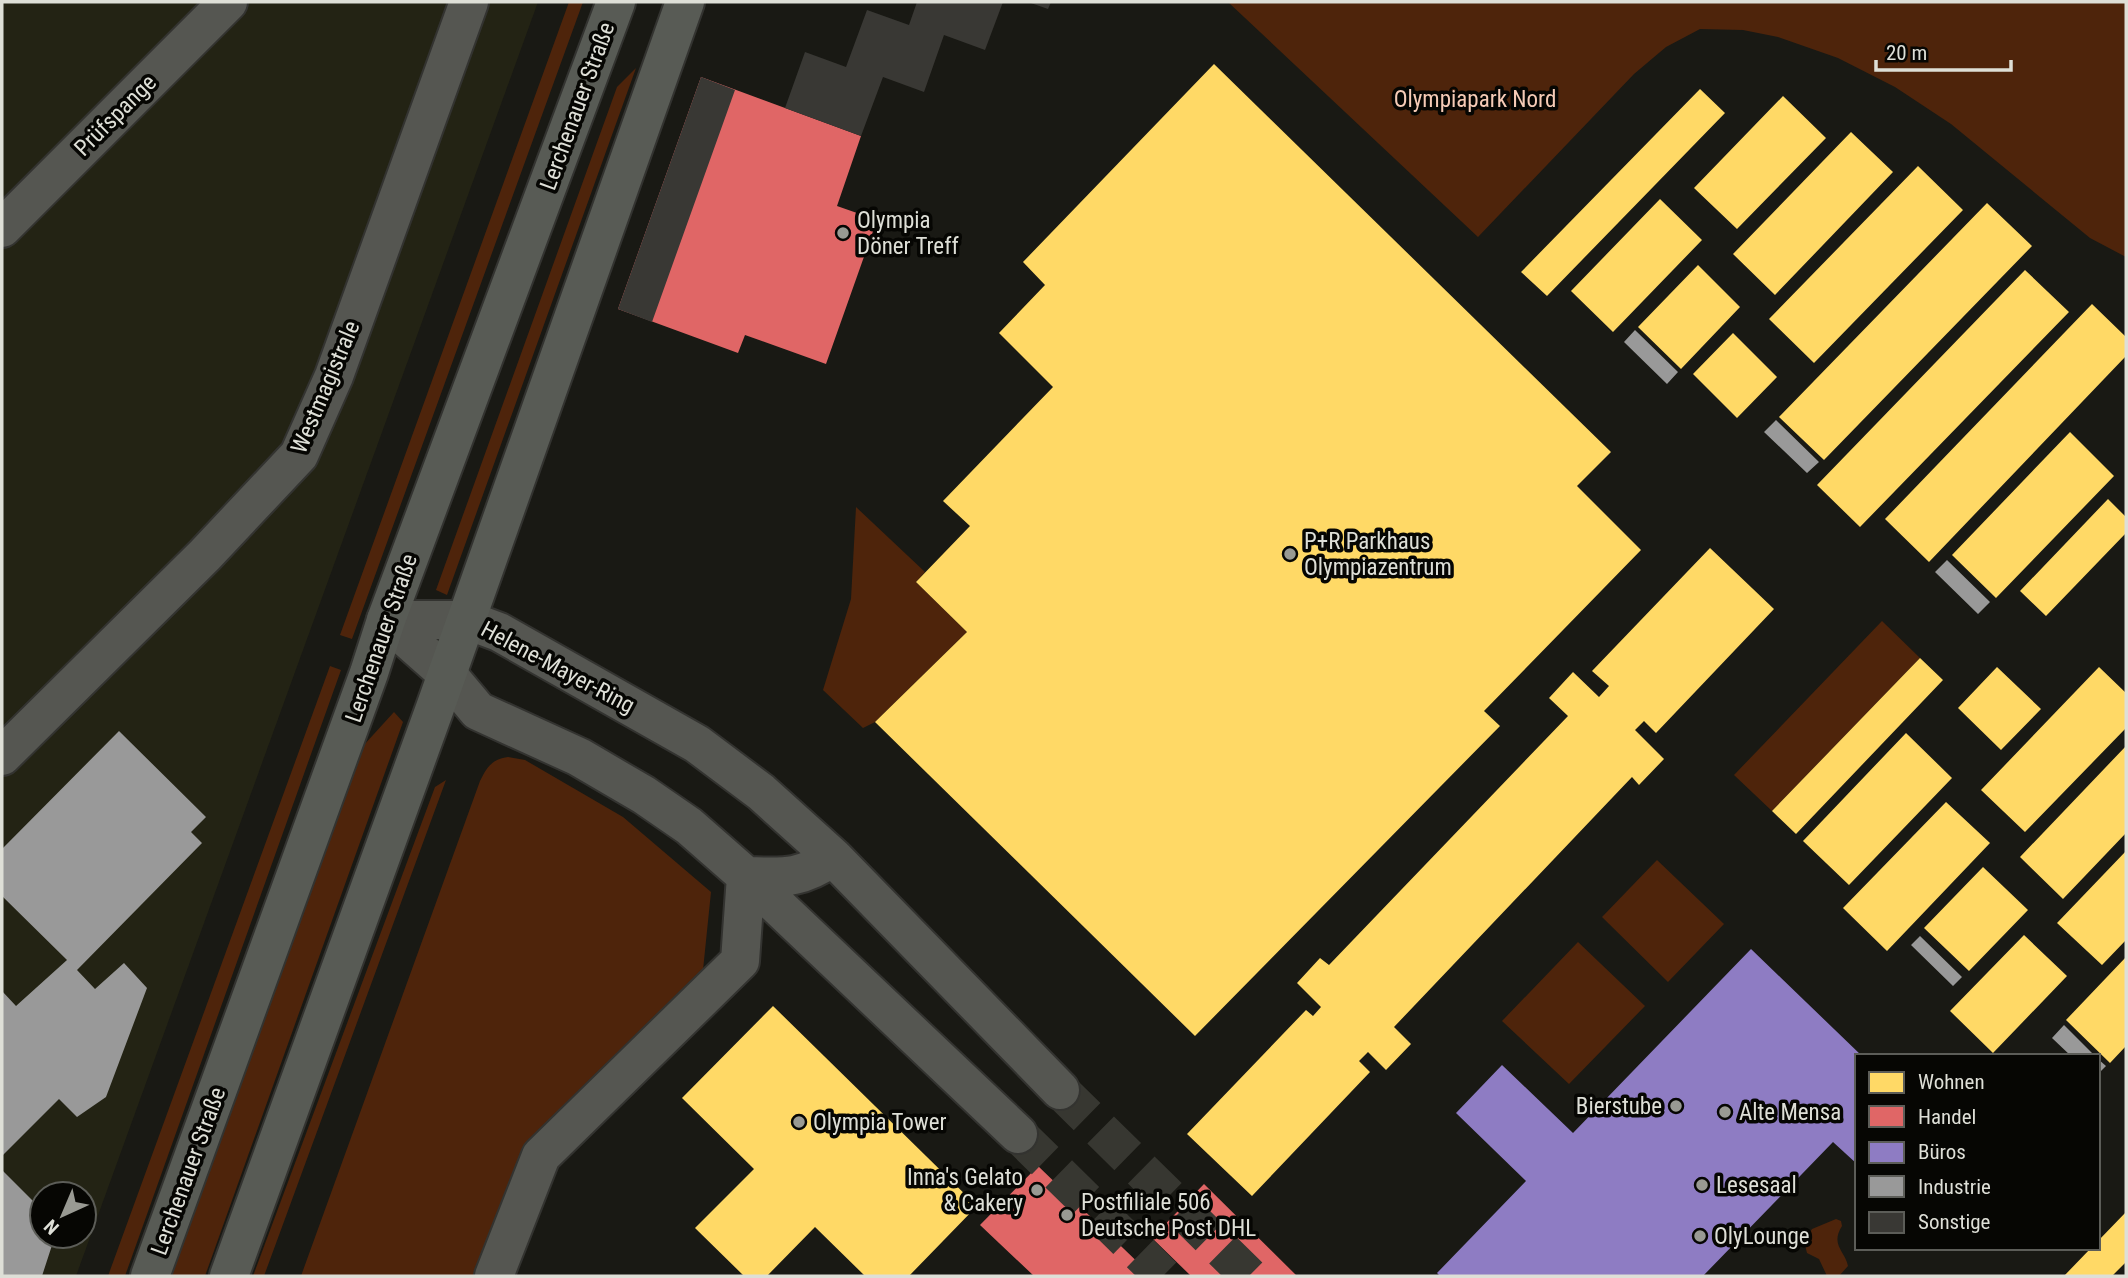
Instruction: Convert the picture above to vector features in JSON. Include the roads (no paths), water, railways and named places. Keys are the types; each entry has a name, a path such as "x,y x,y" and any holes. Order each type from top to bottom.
{"main road":[{"name":"Lerchenauer Straße","path":"150,1276 386,620 616,2"},
{"path":"229,1276 467,620 685,2"}],"street":[{"name":"Prüfspange","path":"2,228 228,2"},
{"name":"Westmagistrale","path":"2,755 205,555 299,455 334,376 469,2"},
{"name":"Helene-Mayer-Ring","path":"386,620 467,620 499,632 697,744 761,792 833,857 1060,1090"},
{"path":"386,620 447,674 478,711 579,757 644,795 689,826 746,876 1018,1134"},
{"path":"746,876 790,877 813,870 833,857"},
{"path":"494,1276 541,1156 740,961 746,876"}],"tunnel":[{"path":"1060,1090 1249,1276"},
{"path":"1018,1134 1163,1276"}],"place":[{"name":"Olympia Döner Treff","path":"843,233"},
{"name":"P+R Parkhaus Olympiazentrum","path":"1290,554"},
{"name":"Bierstube","path":"1676,1106"},
{"name":"Alte Mensa","path":"1725,1112"},
{"name":"Olympia Tower","path":"799,1122"},
{"name":"Lesesaal","path":"1702,1185"},
{"name":"Inna's Gelato & Cakery","path":"1037,1190"},
{"name":"Postfiliale 506 Deutsche Post DHL","path":"1067,1215"},
{"name":"OlyLounge","path":"1700,1236"}],"park label":[{"name":"Olympiapark Nord","path":"1475,99"}]}
